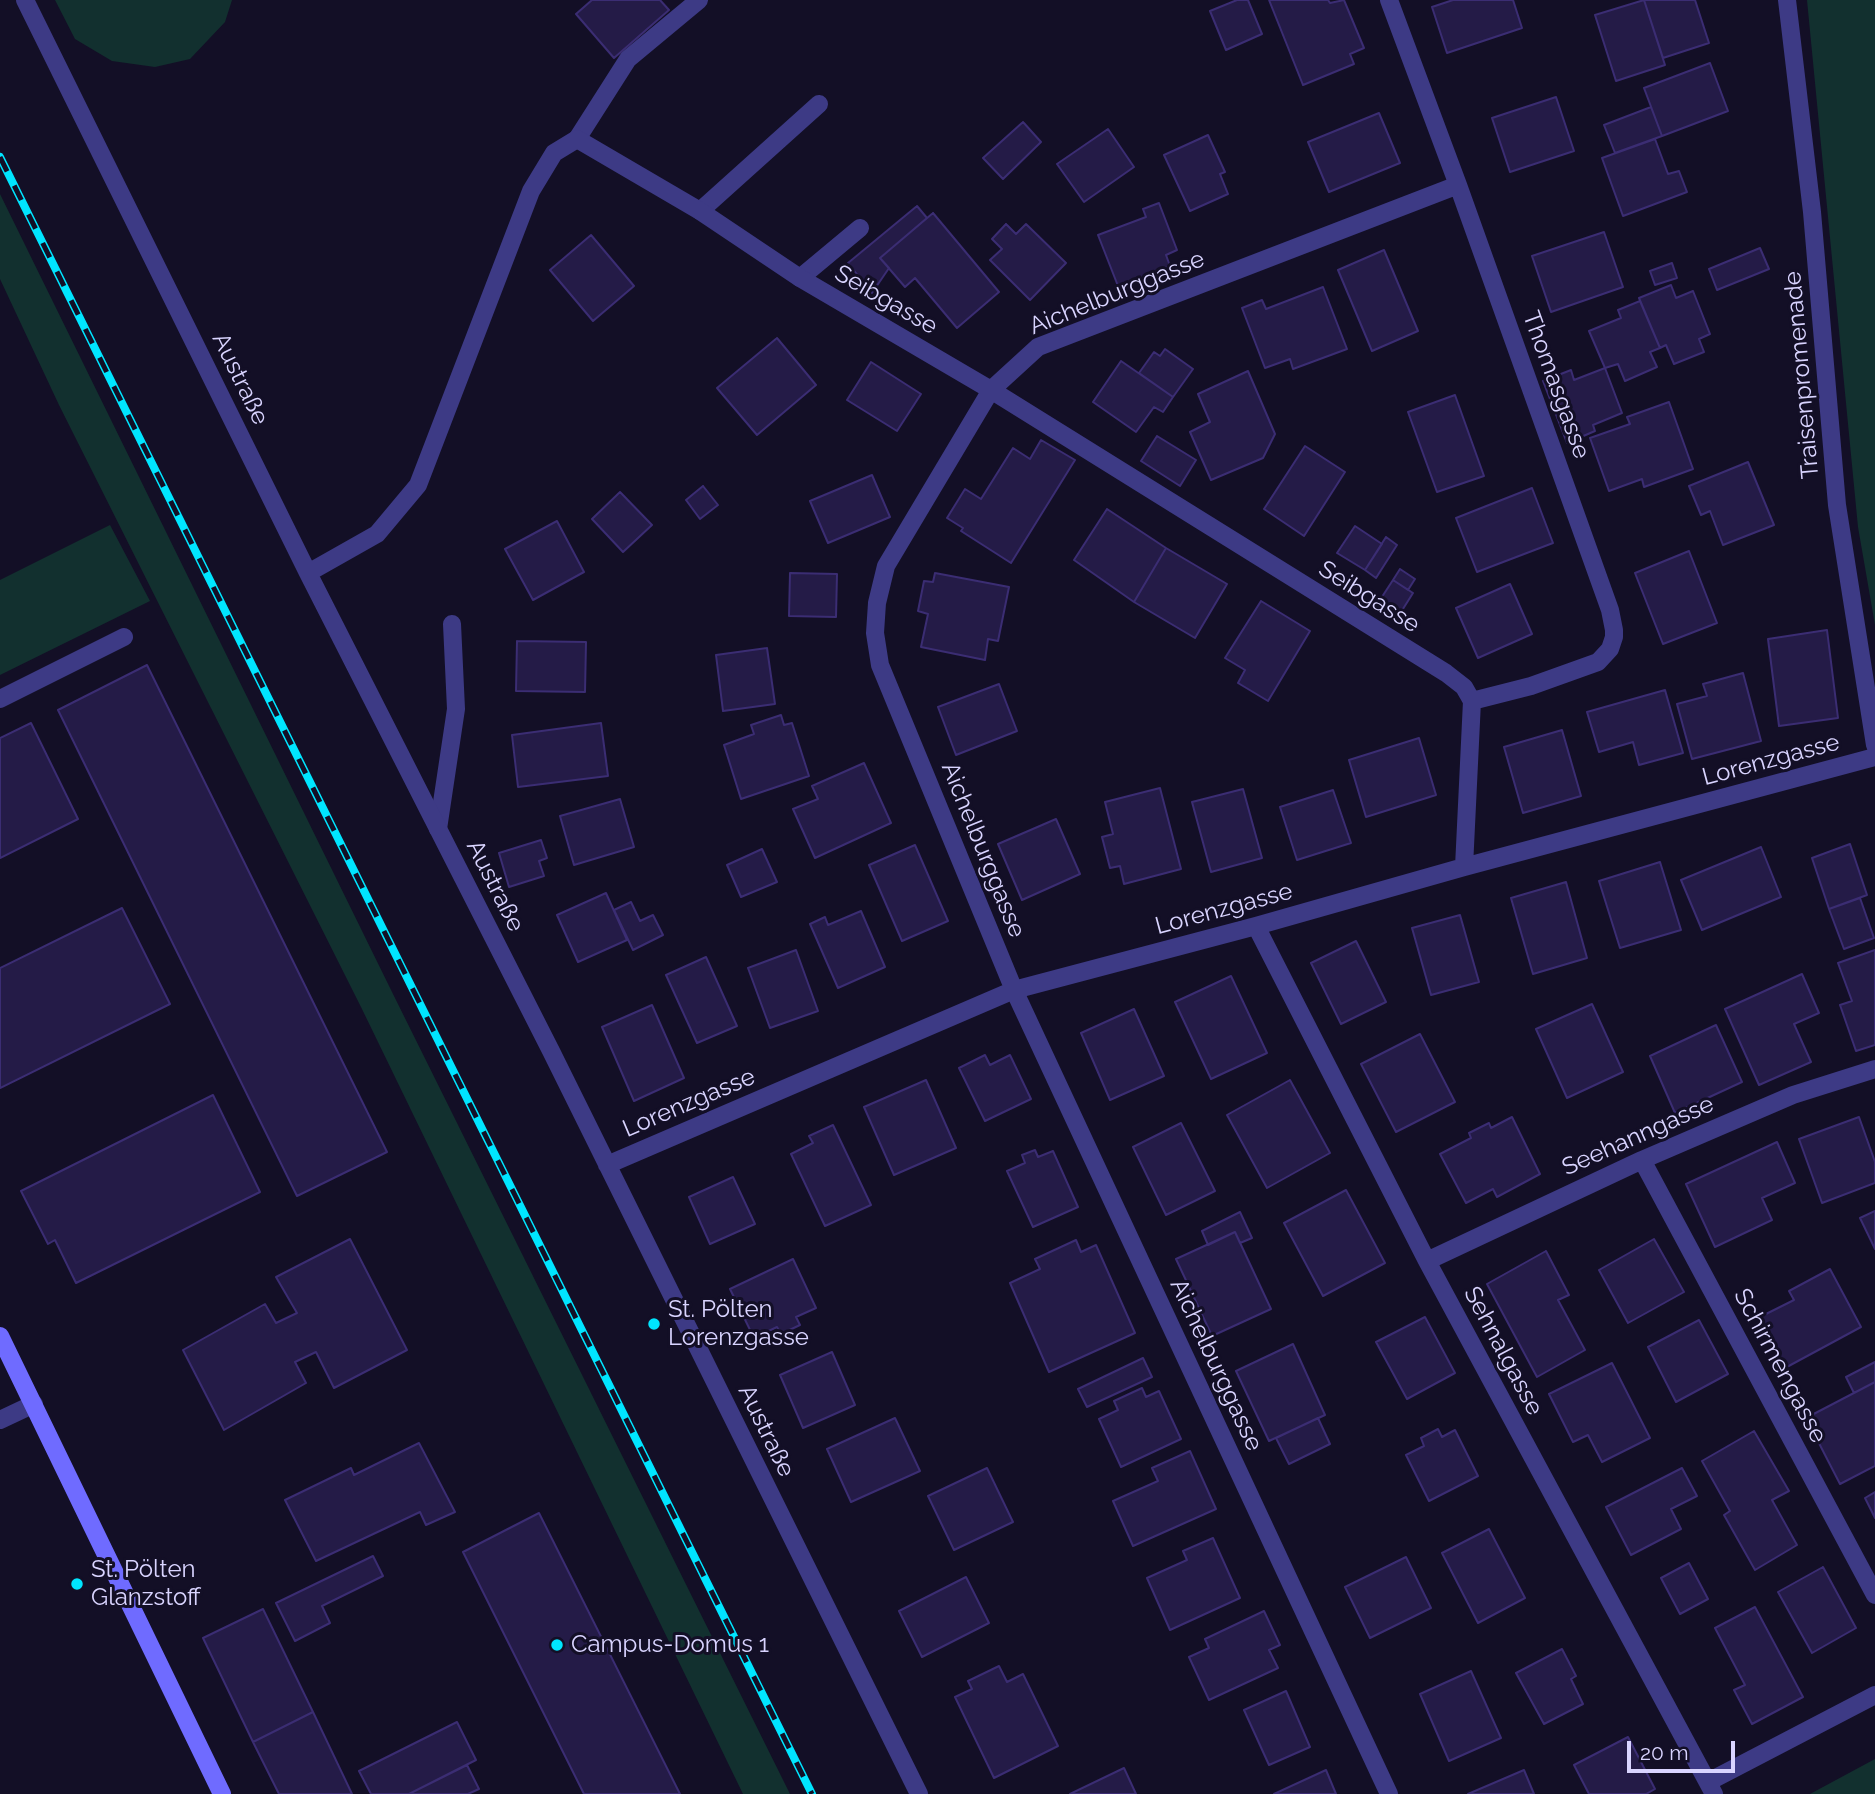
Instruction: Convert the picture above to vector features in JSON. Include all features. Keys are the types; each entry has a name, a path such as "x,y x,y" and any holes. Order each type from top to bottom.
{"street":[{"name":"Austraße","path":"25,0 308,573 607,1165 919,1794"},
{"path":"308,573 377,534 418,485 531,191 554,153 577,139 628,60 699,0"},
{"name":"Thomasgasse","path":"1389,0 1610,610 1614,630 1610,649 1598,662 1531,686 1472,701"},
{"name":"Traisenpromenade","path":"1787,0 1812,212 1837,505 1875,745"},
{"path":"700,211 819,104"},
{"name":"Seibgasse","path":"577,139 700,211 800,278 991,390 1446,673 1464,687 1472,701"},
{"name":"Aichelburggasse","path":"1389,1794 1014,990 880,665 875,633 877,603 886,566 991,390 1038,347 1458,185"},
{"path":"800,278 860,228"},
{"path":"438,829 456,709 452,624"},
{"path":"0,699 124,637"},
{"path":"1464,867 1472,701"},
{"name":"Lorenzgasse","path":"607,1165 1014,990 1875,757"},
{"name":"Sehnalgasse","path":"1256,926 1427,1261 1711,1788"},
{"name":"Seehanngasse","path":"1427,1261 1642,1160 1793,1095 1875,1069"},
{"name":"Schirmengasse","path":"1642,1160 1875,1595"},
{"path":"0,1336 28,1407 222,1794"},
{"path":"0,1401 28,1407"},
{"path":"0,1420 28,1407"},
{"path":"1711,1788 1875,1695"}],"green space":[{"path":"55,0 232,0 225,22 190,59 155,67 112,61 75,39"},
{"path":"1807,0 1875,0 1875,625 1858,527"},
{"path":"0,194 790,1794 743,1794 361,1007 59,405 0,279"},
{"path":"110,525 150,601 0,675 0,580"},
{"path":"1875,1759 1875,1794 1810,1794"}],"building":[{"path":"592,0 660,0 669,10 614,58 576,14"},
{"path":"1237,0 1248,0 1262,34 1226,50 1210,11"},
{"path":"1269,0 1328,0 1330,3 1344,0 1364,48 1350,54 1354,64 1303,85"},
{"path":"1453,0 1513,0 1522,28 1447,53 1432,7"},
{"path":"1644,0 1695,0 1709,43 1663,58"},
{"path":"1644,0 1665,65 1616,81 1595,15"},
{"path":"1710,63 1728,111 1662,136 1644,88"},
{"path":"1556,97 1574,151 1510,172 1492,118"},
{"path":"1651,107 1662,136 1615,153 1604,125"},
{"path":"1379,113 1400,163 1329,192 1308,142"},
{"path":"1023,122 1041,142 1003,179 983,158"},
{"path":"1108,129 1134,167 1084,202 1057,164"},
{"path":"1208,135 1225,172 1220,174 1228,194 1190,211 1164,155"},
{"path":"1655,139 1668,174 1679,171 1687,192 1623,216 1602,158"},
{"path":"1159,203 1177,250 1166,255 1170,266 1118,286 1098,235 1146,217 1143,209"},
{"path":"917,206 927,218 880,258 889,268 872,293 848,263"},
{"path":"933,213 999,292 957,328 915,278 905,287 880,258"},
{"path":"1006,224 1016,234 1026,224 1066,263 1030,300 990,260 1002,249 992,239"},
{"path":"1604,232 1623,287 1551,312 1532,256"},
{"path":"591,235 634,286 593,321 550,270"},
{"path":"1760,248 1769,269 1717,290 1709,269"},
{"path":"1384,250 1418,331 1372,351 1338,270"},
{"path":"1672,263 1677,278 1655,285 1650,271"},
{"path":"1671,285 1676,298 1693,291 1710,334 1699,339 1704,352 1674,364 1666,345 1660,348 1639,298"},
{"path":"1323,287 1347,349 1293,369 1290,359 1265,368 1242,308 1262,300 1266,309"},
{"path":"1640,301 1660,348 1650,352 1657,367 1625,381 1618,364 1605,368 1589,331 1621,318 1618,310"},
{"path":"777,338 816,385 757,435 717,388"},
{"path":"1165,349 1193,369 1173,397 1139,373 1154,352 1160,356"},
{"path":"1121,361 1173,397 1163,412 1154,407 1136,432 1093,402"},
{"path":"871,362 921,394 897,431 847,400"},
{"path":"1605,368 1622,413 1593,425 1595,431 1567,443 1543,381 1571,370 1574,380"},
{"path":"1248,371 1275,434 1263,458 1211,480 1190,432 1210,422 1198,394"},
{"path":"1455,395 1484,476 1437,492 1408,412"},
{"path":"1669,402 1693,469 1644,487 1642,479 1609,491 1590,438 1630,424 1627,417"},
{"path":"1157,436 1196,460 1180,486 1141,461"},
{"path":"1041,440 1075,460 1011,563 961,531 963,528 947,518 965,489 981,499 1013,448 1030,459"},
{"path":"1305,446 1345,472 1304,536 1264,509"},
{"path":"1748,462 1774,525 1723,545 1710,511 1701,515 1689,486"},
{"path":"872,475 890,517 828,543 810,501"},
{"path":"703,486 718,505 700,519 686,500"},
{"path":"1532,488 1553,543 1477,572 1456,518"},
{"path":"620,492 652,525 623,552 592,519"},
{"path":"1107,509 1166,548 1134,602 1074,560"},
{"path":"557,521 584,572 533,600 505,549"},
{"path":"1355,526 1382,544 1365,570 1337,553"},
{"path":"1386,537 1397,545 1376,578 1365,570"},
{"path":"1166,548 1227,584 1195,638 1134,602"},
{"path":"1689,551 1717,623 1663,644 1635,573"},
{"path":"1400,569 1415,579 1408,590 1393,580"},
{"path":"790,573 837,574 836,617 789,616"},
{"path":"935,573 1009,587 998,641 988,639 985,660 921,647 928,614 918,611 924,581 933,582"},
{"path":"1393,580 1413,593 1396,620 1376,606"},
{"path":"1510,584 1532,634 1478,658 1456,608"},
{"path":"1261,601 1310,631 1268,701 1238,683 1245,670 1225,658"},
{"path":"1827,630 1838,718 1779,726 1768,639"},
{"path":"517,641 586,642 585,692 516,691"},
{"path":"767,648 775,704 723,711 716,655"},
{"path":"147,665 387,1152 297,1196 58,710"},
{"path":"1743,673 1761,741 1692,759 1677,704 1707,696 1703,684"},
{"path":"999,684 1017,731 956,755 938,707"},
{"path":"1665,690 1683,753 1639,765 1633,742 1599,752 1587,712"},
{"path":"781,715 784,725 792,723 809,776 741,799 724,745 754,734 751,725"},
{"path":"31,723 78,819 0,858 0,738"},
{"path":"601,723 608,776 518,787 512,735"},
{"path":"1562,730 1581,796 1523,813 1504,747"},
{"path":"1419,738 1436,795 1366,817 1349,760"},
{"path":"864,763 891,823 815,858 793,809 818,799 812,786"},
{"path":"1160,788 1181,869 1124,884 1120,866 1110,868 1102,837 1113,834 1105,802"},
{"path":"1243,789 1262,858 1211,872 1192,802"},
{"path":"1333,790 1351,843 1297,860 1280,807"},
{"path":"620,799 634,847 574,865 560,816"},
{"path":"1056,819 1080,874 1022,900 998,844"},
{"path":"541,840 547,858 539,861 544,876 509,887 499,853"},
{"path":"1850,844 1867,895 1829,909 1812,858"},
{"path":"915,845 948,921 902,941 869,865"},
{"path":"1761,847 1781,897 1702,930 1681,880"},
{"path":"762,849 777,882 741,897 727,865"},
{"path":"1660,862 1681,930 1620,948 1599,881"},
{"path":"1566,882 1587,958 1533,974 1511,898"},
{"path":"606,893 627,940 578,962 557,915"},
{"path":"1860,898 1874,938 1844,949 1829,909"},
{"path":"631,902 640,921 653,915 663,935 633,950 614,910"},
{"path":"122,908 170,1004 0,1088 0,968"},
{"path":"861,911 885,967 838,988 810,924 825,917 828,925"},
{"path":"1460,915 1479,982 1431,995 1412,928"},
{"path":"1356,941 1386,1002 1341,1024 1311,963"},
{"path":"796,950 818,1011 770,1028 748,968"},
{"path":"1875,950 1875,1045 1856,1051 1840,1005 1852,1001 1838,963"},
{"path":"706,957 737,1026 697,1043 666,975"},
{"path":"1802,974 1819,1013 1794,1024 1811,1062 1759,1085 1725,1009"},
{"path":"1231,976 1267,1053 1211,1079 1175,1002"},
{"path":"1592,1004 1623,1072 1567,1098 1536,1029"},
{"path":"652,1005 684,1078 634,1101 602,1027"},
{"path":"1134,1009 1164,1076 1110,1100 1081,1033"},
{"path":"1716,1025 1742,1082 1675,1113 1650,1056"},
{"path":"1420,1034 1455,1102 1396,1132 1361,1064"},
{"path":"985,1055 990,1065 1010,1055 1031,1099 985,1121 959,1068"},
{"path":"926,1080 956,1148 894,1175 864,1107"},
{"path":"1290,1080 1330,1153 1267,1188 1227,1115"},
{"path":"213,1095 260,1192 76,1283 55,1240 48,1244 21,1191"},
{"path":"1512,1117 1540,1174 1497,1197 1493,1189 1466,1203 1440,1154 1471,1138 1469,1133 1489,1123 1491,1128"},
{"path":"1859,1117 1875,1162 1875,1183 1822,1203 1799,1139"},
{"path":"1181,1123 1215,1191 1166,1215 1133,1147"},
{"path":"833,1125 871,1205 825,1226 791,1154 813,1143 809,1136"},
{"path":"1777,1142 1795,1183 1762,1198 1772,1220 1715,1247 1686,1184"},
{"path":"1035,1150 1038,1157 1053,1151 1078,1207 1033,1227 1007,1171 1025,1163 1022,1155"},
{"path":"733,1177 755,1224 710,1244 689,1197"},
{"path":"1346,1190 1385,1263 1323,1296 1284,1223"},
{"path":"1875,1211 1875,1249 1860,1218"},
{"path":"1240,1212 1252,1238 1240,1243 1235,1232 1208,1245 1202,1231"},
{"path":"1235,1232 1271,1309 1212,1336 1176,1259"},
{"path":"350,1239 407,1350 334,1388 316,1352 295,1362 306,1383 224,1430 183,1350 265,1304 276,1323 297,1313 276,1277"},
{"path":"1654,1239 1684,1292 1628,1323 1599,1270"},
{"path":"1076,1240 1081,1252 1096,1245 1135,1333 1049,1372 1010,1283 1040,1269 1035,1259"},
{"path":"1546,1251 1569,1295 1558,1300 1585,1350 1537,1377 1487,1284"},
{"path":"793,1259 816,1308 796,1317 800,1325 781,1334 777,1327 754,1338 730,1289"},
{"path":"1830,1269 1861,1327 1785,1368 1758,1318 1794,1300 1789,1291"},
{"path":"1425,1317 1455,1373 1407,1399 1376,1342"},
{"path":"1699,1320 1728,1374 1676,1402 1648,1347"},
{"path":"1293,1344 1325,1415 1269,1441 1236,1371"},
{"path":"832,1352 855,1405 803,1428 780,1375"},
{"path":"1143,1358 1152,1377 1087,1407 1078,1389"},
{"path":"1875,1362 1875,1382 1854,1393 1846,1377"},
{"path":"1612,1363 1650,1438 1602,1462 1588,1435 1573,1442 1549,1394"},
{"path":"1875,1382 1875,1466 1840,1484 1806,1418"},
{"path":"1142,1388 1146,1397 1159,1391 1181,1439 1121,1467 1099,1419 1118,1410 1114,1401"},
{"path":"895,1418 920,1471 851,1502 827,1449"},
{"path":"1318,1418 1330,1444 1289,1464 1276,1438"},
{"path":"1438,1429 1442,1437 1455,1430 1478,1476 1429,1501 1406,1455 1424,1446 1421,1438"},
{"path":"1754,1431 1789,1491 1772,1500 1797,1545 1755,1570 1724,1515 1730,1511 1702,1461"},
{"path":"419,1443 455,1512 426,1525 420,1512 316,1561 285,1500 351,1468 354,1475"},
{"path":"1190,1451 1216,1509 1133,1546 1113,1501 1158,1481 1152,1468"},
{"path":"987,1468 1013,1522 954,1550 928,1496"},
{"path":"1682,1468 1697,1496 1671,1509 1681,1529 1631,1555 1606,1507"},
{"path":"1875,1492 1875,1518 1865,1498"},
{"name":"Campus-Domus 1","path":"539,1513 680,1794 584,1794 463,1552"},
{"path":"1489,1529 1525,1598 1478,1623 1442,1553"},
{"path":"1213,1538 1240,1598 1170,1630 1147,1578 1187,1560 1183,1551"},
{"path":"373,1556 383,1576 322,1606 330,1623 295,1641 276,1603"},
{"path":"1406,1557 1431,1608 1370,1638 1345,1587"},
{"path":"1689,1563 1708,1599 1680,1614 1661,1578"},
{"path":"1823,1567 1856,1628 1812,1653 1778,1592"},
{"path":"966,1577 989,1623 922,1657 899,1611"},
{"path":"1755,1607 1803,1697 1752,1724 1734,1690 1745,1685 1715,1628"},
{"path":"263,1609 313,1712 253,1742 203,1638"},
{"path":"1264,1611 1280,1645 1269,1650 1278,1668 1209,1700 1189,1657 1209,1648 1205,1639"},
{"path":"1562,1649 1576,1676 1571,1679 1583,1704 1544,1724 1516,1673"},
{"path":"999,1666 1007,1682 1023,1674 1058,1746 994,1778 955,1697 972,1689 968,1681"},
{"path":"1471,1671 1501,1738 1449,1761 1420,1694"},
{"path":"1286,1691 1310,1747 1269,1765 1244,1710"},
{"path":"313,1712 352,1794 279,1794 253,1742"},
{"path":"457,1722 476,1760 409,1794 371,1794 359,1771"},
{"path":"1628,1737 1655,1789 1646,1794 1589,1794 1574,1765"},
{"path":"467,1765 479,1789 468,1794 409,1794"},
{"path":"1124,1768 1136,1794 1070,1794"},
{"path":"1326,1770 1336,1794 1274,1794"},
{"path":"1524,1770 1534,1794 1468,1794"}],"railway":[{"path":"0,157 812,1794"}],"place":[{"name":"St. Pölten Lorenzgasse","path":"654,1324"},
{"name":"St. Pölten Glanzstoff","path":"77,1584"},
{"name":"Campus-Domus 1","path":"557,1645"}]}
